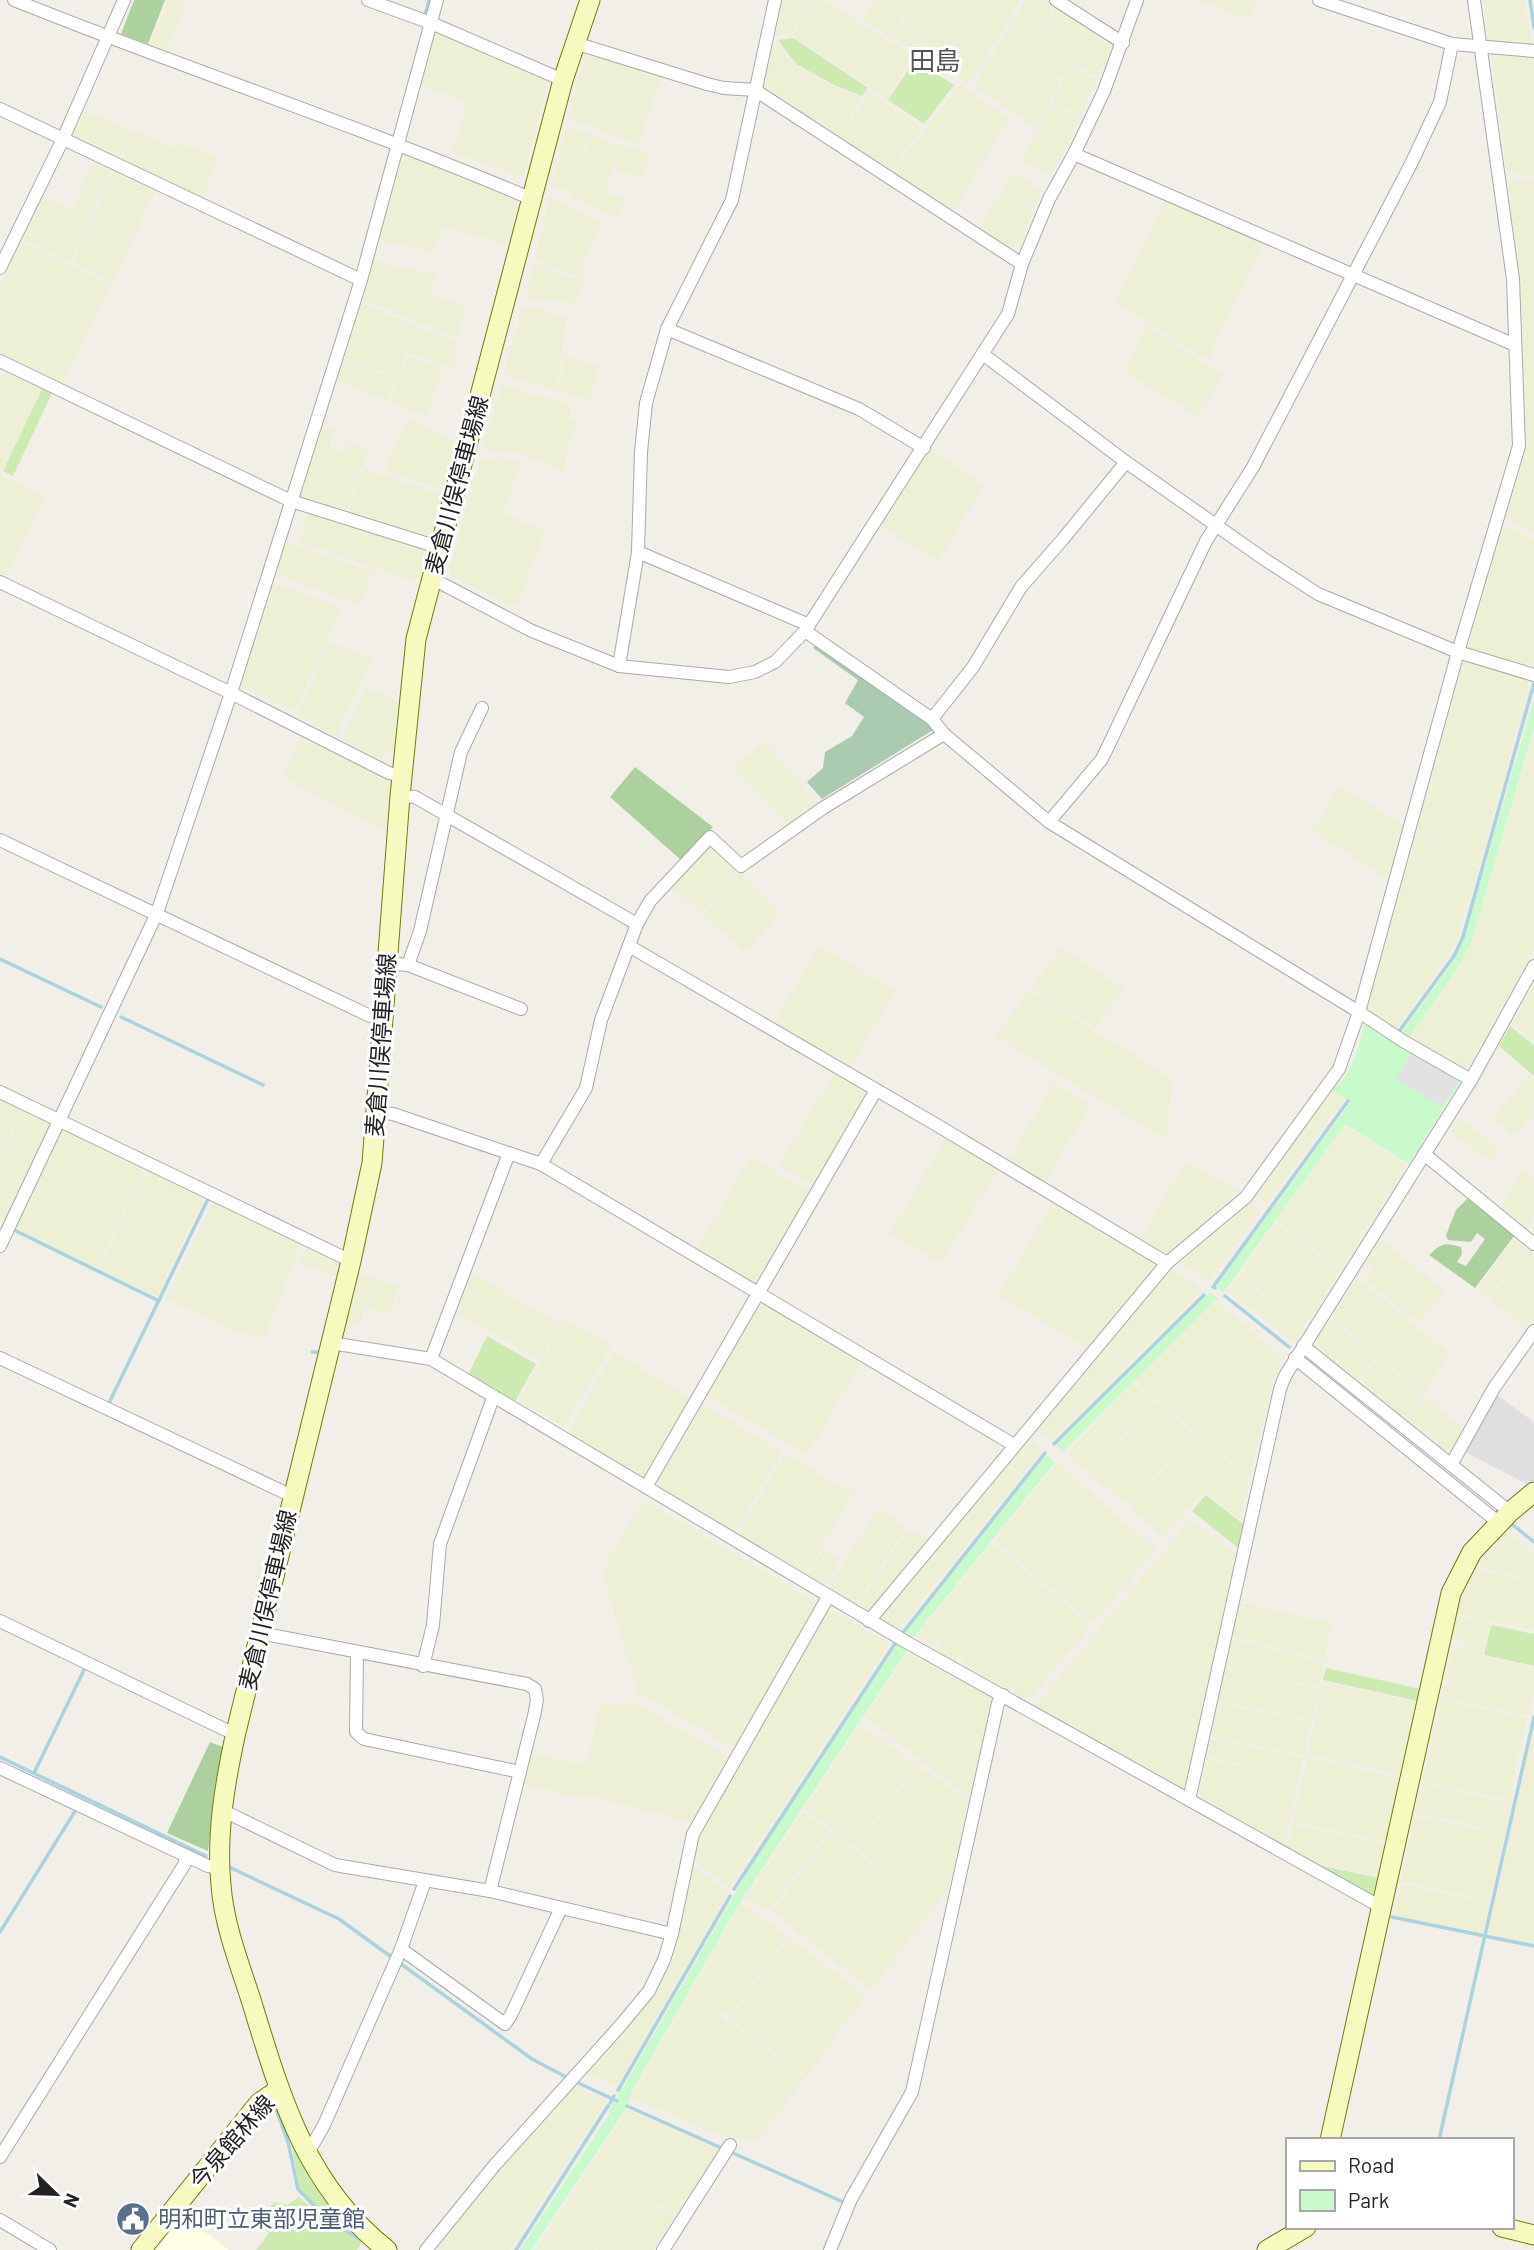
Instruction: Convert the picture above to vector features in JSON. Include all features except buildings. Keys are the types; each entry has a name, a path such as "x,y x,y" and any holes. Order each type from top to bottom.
{"main road":[{"name":"麦倉川俣停車場線","path":"279,2089 231,1936 221,1887 222,1812 236,1732 351,1261 372,1163 401,786 416,639 563,80 590,0"},
{"path":"1330,2138 1451,1593 1472,1552 1534,1492"},
{"name":"今泉館林線","path":"141,2250 259,2103 279,2089 296,2132 335,2199 375,2246"},
{"path":"1267,2250 1303,2229"},
{"path":"1510,2229 1534,2235"}],"street":[{"path":"14,0 109,38 398,144 532,198"},
{"path":"0,268 63,139 124,0"},
{"path":"368,0 431,23 563,80"},
{"path":"0,1246 157,914 231,693 361,280 437,0"},
{"path":"619,666 638,552 646,403 667,329 732,200 775,0"},
{"path":"1056,0 1123,43"},
{"path":"433,579 532,631 619,666 729,677 755,672 775,662 807,628 1008,314 1023,264 1049,199 1074,154 1123,43 1137,0"},
{"path":"1319,0 1452,44 1534,51"},
{"path":"869,1621 1167,1263 1246,1197 1339,1069 1359,1012 1458,652 1519,446 1513,279 1474,0"},
{"path":"575,43 707,84 755,90 1023,264"},
{"path":"1049,822 1102,759 1206,541 1253,467 1436,111 1452,44"},
{"path":"0,109 361,280"},
{"path":"1074,154 1515,345"},
{"path":"667,329 859,409 923,448"},
{"path":"984,355 1126,462 1318,594 1458,652 1534,675"},
{"path":"0,361 291,501 441,548"},
{"path":"932,719 973,667 1021,587 1126,462"},
{"path":"638,552 807,628 932,719 944,734 1049,822 1403,1041 1471,1080"},
{"path":"0,582 231,693 389,773 415,797 445,816 637,923"},
{"path":"408,965 421,931 461,752 482,708"},
{"path":"541,1164 586,1088 601,1020 637,923 650,901 710,837 741,866 823,808 944,734"},
{"path":"0,840 383,1020"},
{"path":"629,946 1167,1263"},
{"path":"387,963 408,965 521,1009"},
{"path":"1189,1800 1280,1389 1295,1358 1471,1080 1534,966"},
{"path":"646,1487 876,1090"},
{"path":"0,1092 351,1261"},
{"path":"376,1112 393,1114 541,1164 1014,1445"},
{"path":"431,1359 509,1153"},
{"path":"1424,1154 1534,1244"},
{"path":"1451,1465 1494,1388 1534,1331"},
{"path":"331,1343 431,1359 869,1621 1381,1907"},
{"path":"1303,1346 1451,1465 1505,1518"},
{"path":"0,1357 292,1496"},
{"path":"1295,1358 1505,1518"},
{"path":"423,1666 433,1625 440,1544 493,1398"},
{"path":"426,2250 494,2166 640,2004 660,1969 672,1934 693,1834 828,1597"},
{"path":"0,1622 226,1730 236,1732"},
{"path":"260,1633 527,1684 535,1689 537,1700 534,1716 490,1891"},
{"path":"358,1653 356,1732 359,1736 520,1772"},
{"path":"830,2250 851,2199 912,2092 998,1703 1003,1695"},
{"path":"0,1768 208,1866 220,1868"},
{"path":"222,1812 335,1865 490,1891 672,1934"},
{"path":"0,2157 184,1865 187,1856"},
{"path":"308,2153 324,2125 401,1949 425,1881"},
{"path":"401,1949 505,2024 561,1908"},
{"path":"663,2250 730,2145"},
{"path":"0,2220 50,2250"}],"shaded area":[{"path":"168,0 187,0 166,51 150,44"},
{"path":"784,0 810,0 792,33 775,36"},
{"path":"813,0 824,0 913,56 887,99 793,36"},
{"path":"875,0 913,0 890,36 863,19"},
{"path":"916,0 942,0 912,49 893,37"},
{"path":"944,0 980,0 940,65 913,50"},
{"path":"981,0 1020,0 969,84 941,66"},
{"path":"1026,0 1043,0 1054,7 999,103 974,86"},
{"path":"1196,0 1258,0 1251,20"},
{"path":"1483,0 1525,0 1532,47 1490,43"},
{"path":"1057,7 1114,43 1098,77 1070,61 1061,80 1026,59"},
{"path":"439,30 549,78 523,178 452,152 467,103 420,85 434,33"},
{"path":"775,40 795,65 832,86 862,98 839,136 763,87"},
{"path":"586,51 662,74 639,145 568,118"},
{"path":"1491,52 1534,55 1534,176 1507,173"},
{"path":"1025,61 1060,82 1037,129 1001,104"},
{"path":"1069,66 1096,79 1081,116 1054,102"},
{"path":"960,85 1009,119 954,210 893,172"},
{"path":"869,93 921,127 891,170 840,138"},
{"path":"1053,104 1080,118 1067,148 1038,132"},
{"path":"82,110 131,131 119,159 70,138"},
{"path":"567,127 590,132 571,193 551,186"},
{"path":"133,130 172,148 176,141 218,157 203,198 121,160"},
{"path":"1037,133 1065,149 1051,176 1021,159"},
{"path":"591,134 622,147 604,195 585,200 571,199"},
{"path":"624,145 650,154 641,178 615,169"},
{"path":"404,153 518,200 509,246 443,226 434,252 377,240"},
{"path":"95,160 101,163 58,256 22,239 43,197 72,210"},
{"path":"101,163 112,169 70,262 59,257"},
{"path":"114,171 155,191 113,282 73,262"},
{"path":"1013,172 1042,190 1033,209 1002,189"},
{"path":"1508,180 1534,182 1534,532 1505,518 1527,444 1520,278"},
{"path":"1001,191 1033,211 1019,246 1010,248 980,228"},
{"path":"607,192 624,199 617,218 584,204 584,201 606,196"},
{"path":"550,198 601,220 579,277 534,260"},
{"path":"1166,199 1263,242 1208,360 1116,302"},
{"path":"21,242 110,284 63,384 0,353 0,286"},
{"path":"374,261 436,272 432,294 467,308 457,338 361,299"},
{"path":"534,263 585,283 576,304 525,297"},
{"path":"360,303 408,322 403,353 406,355 397,377 342,357"},
{"path":"523,308 546,310 567,319 556,390 503,374"},
{"path":"409,324 458,342 455,370 405,352"},
{"path":"1146,326 1222,374 1199,417 1125,372"},
{"path":"408,356 443,369 427,416 389,402"},
{"path":"564,356 599,366 590,400 558,391"},
{"path":"342,359 397,379 387,401 337,380"},
{"path":"5,372 41,389 2,471 0,383"},
{"path":"502,385 571,405 570,420 577,423 566,455 565,473 523,454 483,449"},
{"path":"407,419 458,443 445,491 385,470"},
{"path":"320,427 334,430 329,448 344,454 349,443 368,451 358,475 310,458"},
{"path":"931,448 983,486 938,561 881,527"},
{"path":"310,460 358,477 346,513 298,497"},
{"path":"480,460 521,462 504,513 545,531 516,607 450,576 449,571"},
{"path":"363,468 445,496 433,539 349,512"},
{"path":"0,475 44,496 5,579 0,577"},
{"path":"309,512 428,549 419,583 300,542"},
{"path":"1503,525 1534,539 1534,670 1467,651"},
{"path":"282,541 372,572 360,606 272,573"},
{"path":"274,583 343,608 294,711 241,686"},
{"path":"330,642 372,659 336,736 297,716"},
{"path":"816,643 916,713 933,730 822,799 807,782 823,768 825,752 852,736 864,717 845,703 858,680 813,648"},
{"path":"1464,660 1531,679 1507,766 1440,747"},
{"path":"366,687 398,702 393,754 384,751 381,760 342,741"},
{"path":"303,733 392,778 386,832 283,777"},
{"path":"1534,734 1534,950 1465,1072 1409,1037 1454,974 1471,943"},
{"path":"766,742 817,804 788,824 731,768"},
{"path":"1440,748 1507,767 1479,867 1417,830"},
{"path":"1339,786 1404,825 1388,879 1312,831"},
{"path":"1416,832 1478,869 1471,892 1409,855"},
{"path":"711,843 737,869 703,913 672,888"},
{"path":"1409,857 1471,893 1457,938 1443,964 1397,1028 1366,1007 1390,928 1421,946 1390,927"},
{"path":"739,871 779,913 747,952 703,917"},
{"path":"819,946 895,990 851,1067 774,1023"},
{"path":"1060,948 1124,988 1095,1028 1032,989"},
{"path":"1534,985 1534,1042 1512,1024"},
{"path":"1029,990 1172,1079 1167,1140 996,1037"},
{"path":"1412,1053 1458,1082 1442,1107 1396,1079"},
{"path":"834,1073 868,1092 816,1187 779,1165"},
{"path":"1529,1075 1534,1079 1534,1112 1515,1136 1493,1119"},
{"path":"1054,1083 1089,1105 1046,1183 1007,1163"},
{"path":"1331,1089 1346,1098 1267,1203 1254,1194"},
{"path":"2,1099 21,1108 0,1154 0,1102"},
{"path":"23,1110 52,1124 5,1224 0,1222 0,1160"},
{"path":"1459,1118 1499,1148 1491,1162 1449,1131"},
{"path":"1344,1125 1407,1165 1390,1193 1327,1151"},
{"path":"65,1130 144,1168 97,1269 16,1229 62,1131"},
{"path":"945,1139 998,1169 941,1263 890,1234"},
{"path":"1325,1152 1388,1194 1369,1225 1305,1181"},
{"path":"751,1157 812,1193 761,1283 755,1284 696,1250"},
{"path":"1185,1162 1239,1191 1169,1255 1140,1240"},
{"path":"1522,1169 1534,1179 1534,1215 1522,1230 1499,1210"},
{"path":"146,1170 204,1197 157,1297 99,1270"},
{"path":"1304,1182 1368,1226 1342,1268 1276,1221"},
{"path":"213,1201 301,1243 264,1338 221,1326 166,1299"},
{"path":"1053,1203 1157,1264 1089,1349 998,1296"},
{"path":"1249,1203 1261,1210 1208,1281 1184,1265 1183,1258"},
{"path":"1275,1223 1340,1270 1306,1325 1239,1275"},
{"path":"1515,1238 1527,1249 1487,1298 1477,1288"},
{"path":"1381,1239 1445,1292 1418,1323 1365,1280 1373,1267 1366,1261"},
{"path":"307,1246 342,1261 337,1277 300,1264"},
{"path":"1529,1249 1534,1254 1534,1319 1527,1328 1489,1299"},
{"path":"1172,1268 1202,1290 1127,1365 1106,1347"},
{"path":"358,1273 373,1277 360,1325 353,1323 349,1331 344,1330"},
{"path":"471,1273 560,1324 539,1360 457,1313"},
{"path":"1237,1277 1305,1326 1295,1344 1230,1292"},
{"path":"1356,1278 1449,1354 1423,1392 1332,1318"},
{"path":"374,1279 398,1285 390,1315 366,1307"},
{"path":"1216,1301 1281,1356 1282,1361 1272,1384 1250,1477 1134,1381"},
{"path":"765,1305 862,1360 807,1455 705,1395 759,1307"},
{"path":"565,1319 611,1346 564,1427 519,1401"},
{"path":"1329,1320 1376,1356 1357,1382 1311,1346"},
{"path":"1105,1349 1127,1366 1094,1398 1076,1384"},
{"path":"614,1352 692,1399 645,1480 568,1433"},
{"path":"1378,1358 1421,1394 1404,1418 1360,1384"},
{"path":"1133,1383 1153,1400 1090,1474 1072,1460 1067,1452"},
{"path":"1075,1385 1093,1399 1052,1440 1037,1429"},
{"path":"1497,1395 1534,1422 1534,1483 1531,1486 1465,1452"},
{"path":"1423,1396 1463,1428 1449,1453 1407,1419"},
{"path":"1155,1401 1172,1416 1109,1489 1091,1476"},
{"path":"703,1405 746,1430 696,1512 659,1489 658,1480"},
{"path":"1173,1417 1192,1432 1129,1506 1110,1491"},
{"path":"747,1431 781,1452 734,1533 698,1513"},
{"path":"1193,1434 1249,1479 1240,1519 1204,1490 1164,1537 1131,1508"},
{"path":"1028,1439 1042,1450 1022,1475 1007,1464"},
{"path":"785,1454 853,1494 805,1575 738,1535"},
{"path":"1057,1463 1121,1519 1058,1594 995,1540"},
{"path":"1006,1465 1021,1476 899,1630 881,1619 880,1616"},
{"path":"642,1502 649,1503 813,1600 817,1605 736,1750 638,1693 603,1576 607,1561"},
{"path":"878,1509 906,1527 855,1605 826,1591"},
{"path":"1191,1519 1237,1556 1187,1787 1183,1790 1032,1705 1039,1701"},
{"path":"1122,1521 1156,1549 1093,1623 1059,1595"},
{"path":"908,1529 929,1541 870,1612 858,1606"},
{"path":"1504,1534 1511,1535 1534,1553 1534,1580 1479,1567"},
{"path":"992,1543 1006,1556 997,1568 1007,1557 1030,1574 975,1640 1031,1575 1090,1626 1032,1696 1024,1699 961,1663 965,1652 956,1662 937,1651 942,1634 934,1646 916,1637"},
{"path":"824,1549 840,1559 823,1585 808,1576"},
{"path":"1477,1569 1534,1582 1534,1631 1457,1614 1462,1597"},
{"path":"1240,1603 1332,1623 1325,1660 1232,1636"},
{"path":"829,1608 889,1644 730,1888 695,1861 696,1843"},
{"path":"1456,1616 1490,1623 1482,1656 1450,1648 1451,1645 1463,1647 1465,1641 1451,1638"},
{"path":"1232,1639 1324,1662 1319,1687 1225,1667"},
{"path":"1451,1651 1534,1667 1534,1692 1528,1716 1442,1698"},
{"path":"908,1653 988,1696 992,1701 969,1797 865,1717"},
{"path":"1225,1668 1319,1689 1312,1720 1218,1701"},
{"path":"1323,1682 1417,1702 1401,1775 1308,1754"},
{"path":"629,1699 730,1760 694,1823 582,1794 580,1799 521,1783 529,1753 587,1765 600,1703 628,1704"},
{"path":"1441,1700 1527,1718 1509,1800 1423,1782"},
{"path":"1218,1703 1311,1722 1303,1755 1212,1737"},
{"path":"861,1725 884,1741 825,1824 805,1809"},
{"path":"1534,1725 1534,1944 1487,1935"},
{"path":"1211,1739 1303,1757 1299,1777 1207,1757"},
{"path":"886,1742 902,1753 842,1836 826,1825"},
{"path":"903,1755 916,1765 856,1846 843,1838"},
{"path":"1307,1757 1401,1778 1387,1842 1293,1822"},
{"path":"1207,1759 1299,1778 1284,1845 1198,1797"},
{"path":"918,1766 968,1801 949,1888 932,1909 857,1849"},
{"path":"1422,1784 1509,1803 1489,1828 1416,1814"},
{"path":"1509,1806 1511,1807 1489,1901 1401,1881 1415,1817 1490,1831"},
{"path":"803,1812 828,1830 769,1911 745,1898"},
{"path":"1292,1824 1386,1844 1379,1876 1314,1863 1287,1847"},
{"path":"831,1832 931,1910 871,1990 773,1912"},
{"path":"690,1868 697,1868 728,1893 616,2087 587,2074 587,2071 637,2017 662,1979"},
{"path":"1401,1884 1489,1903 1482,1934 1394,1915"},
{"path":"741,1902 787,1936 729,2016 698,1999 805,2078 757,2139 743,2138 739,2143 630,2098"},
{"path":"789,1938 866,1995 806,2076 730,2019"},
{"path":"571,2085 607,2100 510,2250 433,2250"},
{"path":"628,2110 722,2151 704,2175 682,2167 703,2176 679,2215 615,2184 675,2217 654,2250 599,2250 585,2242 596,2250 536,2250"},
{"path":"181,2214 229,2250 153,2250"}],"green space":[{"path":"134,0 165,0 148,44 121,34"},
{"path":"793,38 868,88 862,96 834,85 796,64 778,40"},
{"path":"915,60 954,85 924,124 888,100"},
{"path":"42,389 52,393 13,476 3,471"},
{"path":"1534,698 1534,728 1471,943 1454,974 1409,1037 1402,1032 1450,966 1464,939"},
{"path":"635,767 713,827 681,860 610,797"},
{"path":"1364,1025 1459,1081 1459,1084 1409,1164 1345,1124 1223,1293 1217,1288 1217,1284 1351,1102 1331,1089 1345,1078 1350,1070"},
{"path":"1510,1026 1534,1045 1534,1076 1499,1046"},
{"path":"1469,1197 1514,1236 1475,1288 1429,1255 1437,1248 1451,1244 1461,1247 1462,1254 1457,1262 1466,1266 1485,1239 1477,1233 1471,1242 1448,1240 1446,1235 1456,1210"},
{"path":"1209,1293 1218,1298 1064,1451 1056,1445"},
{"path":"487,1336 536,1364 514,1403 468,1375"},
{"path":"1046,1455 1055,1462 914,1637 905,1632"},
{"path":"1206,1495 1243,1524 1238,1548 1192,1511"},
{"path":"1491,1625 1534,1634 1534,1666 1484,1655"},
{"path":"898,1643 908,1649 737,1907 632,2091 626,2109 531,2250 520,2250 610,2113 612,2103 616,2103 620,2089 760,1850"},
{"path":"1326,1668 1421,1689 1418,1701 1323,1680"},
{"path":"210,1742 223,1747 215,1785 208,1851 167,1833"},
{"path":"1317,1865 1380,1878 1376,1894 1370,1895"},
{"path":"290,2137 363,2241 357,2250 256,2250 269,2233 257,2223 274,2202 287,2205 299,2197 323,2218 359,2241 360,2239 311,2203 299,2187"}],"waterway":[{"path":"425,15 429,0"},
{"path":"1530,0 1534,28"},
{"path":"1400,1030 1454,956 1463,937 1534,683"},
{"path":"0,959 101,1007"},
{"path":"121,1017 263,1085"},
{"path":"1215,1288 1213,1287 1348,1101"},
{"path":"109,1403 208,1199"},
{"path":"14,1230 159,1301"},
{"path":"1054,1444 1204,1295"},
{"path":"1225,1296 1289,1347"},
{"path":"312,1352 317,1352"},
{"path":"901,1635 1045,1453"},
{"path":"1513,1525 1534,1542"},
{"path":"734,1889 896,1642"},
{"path":"34,1773 84,1670"},
{"path":"1439,2138 1534,1717"},
{"path":"0,1757 206,1856"},
{"path":"0,1932 77,1808"},
{"path":"229,1867 339,1919 532,2059 566,2077"},
{"path":"618,2090 730,1896"},
{"path":"1392,1917 1534,1946"},
{"path":"574,2081 617,2101"},
{"path":"610,2103 614,2096"},
{"path":"516,2250 608,2106"},
{"path":"627,2106 841,2201"},
{"path":"276,2109 288,2142 298,2189 326,2218 359,2239"}],"place":[{"name":"明和町立東部児童館","path":"133,2219"}],"district":[{"name":"田島","path":"935,61"}]}
